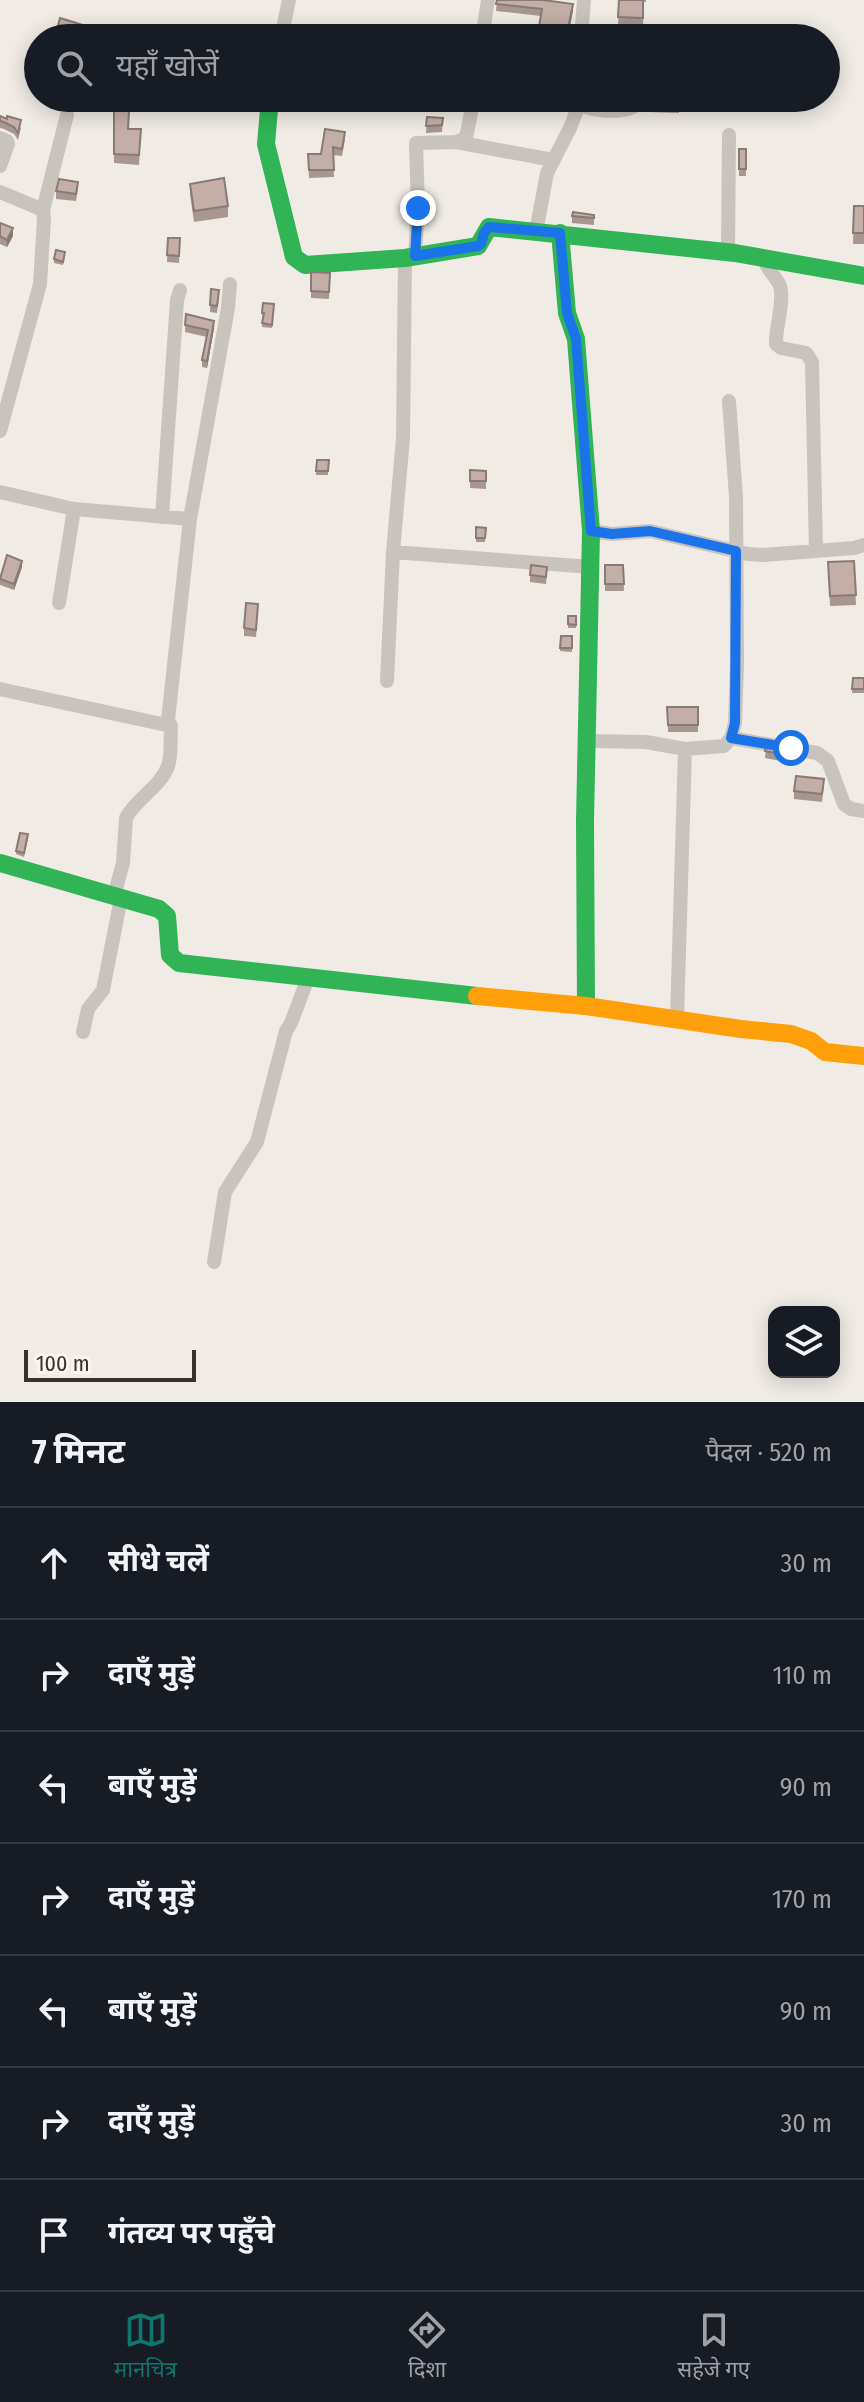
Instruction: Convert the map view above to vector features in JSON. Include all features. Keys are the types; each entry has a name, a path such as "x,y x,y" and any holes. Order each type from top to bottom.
{"street":[{"path":"284,24 289,0"},
{"path":"484,24 488,0"},
{"path":"582,24 584,0"},
{"path":"269,112 266,144 297,260 305,265 410,257 478,246 489,227 728,252 864,276"},
{"path":"387,681 393,552 403,438 410,257 418,208 416,143 462,141 468,134 472,112"},
{"path":"536,232 543,188 574,112"},
{"path":"0,431 40,284 43,210 67,115"},
{"path":"728,252 729,135"},
{"path":"0,138 8,144 0,166"},
{"path":"456,142 553,160"},
{"path":"0,192 43,210"},
{"path":"560,233 567,313 576,339 591,531 585,821 586,1006"},
{"path":"764,258 781,293 776,344 806,353 812,362 816,551"},
{"path":"83,1032 88,1009 103,990 123,863 126,818 168,766 171,726 168,720 190,519 230,284"},
{"path":"162,517 180,290"},
{"path":"588,741 646,742 685,749 724,746 731,738 735,723 736,497 729,401"},
{"path":"0,492 74,509 190,519"},
{"path":"59,603 74,509"},
{"path":"591,531 612,534 650,531 763,555 864,545"},
{"path":"393,552 591,567"},
{"path":"0,689 171,726"},
{"path":"731,738 824,756 833,771 844,804 851,809 864,811"},
{"path":"677,1019 685,749"},
{"path":"0,863 164,911 169,925 170,955 179,963 586,1006 791,1034 811,1041 825,1052 864,1056"},
{"path":"214,1262 225,1192 257,1142 286,1031 308,978"}],"building":[{"path":"497,0 543,0 573,4 569,24 539,24 542,9 496,4"},
{"path":"619,0 643,0 643,18 618,17"},
{"path":"60,18 79,24 58,24"},
{"path":"114,112 129,112 128,129 141,129 139,155 114,154"},
{"path":"0,116 21,120 18,133 14,127 0,121"},
{"path":"427,117 443,118 442,125 426,126"},
{"path":"325,129 345,132 342,149 333,147 334,170 309,170 308,154 321,154"},
{"path":"739,149 746,149 746,169 739,169"},
{"path":"224,178 228,206 194,211 190,184"},
{"path":"59,179 78,182 76,194 56,191"},
{"path":"854,206 864,206 864,233 853,233"},
{"path":"573,212 594,215 594,218 572,216"},
{"path":"0,223 13,228 7,240 0,236"},
{"path":"168,238 180,238 179,256 167,255"},
{"path":"56,250 65,252 63,262 54,259"},
{"path":"311,272 330,273 329,292 311,291"},
{"path":"211,289 219,290 217,306 210,305"},
{"path":"263,303 274,304 272,325 262,323"},
{"path":"186,314 214,321 207,361 202,360 208,330 185,325"},
{"path":"317,460 329,460 328,471 316,471"},
{"path":"470,470 486,471 486,481 470,481"},
{"path":"476,527 486,528 485,538 476,538"},
{"path":"7,555 22,561 14,584 0,579"},
{"path":"854,561 856,595 830,596 828,562"},
{"path":"531,565 547,567 546,577 530,575"},
{"path":"605,565 623,565 624,584 605,584"},
{"path":"246,603 258,604 256,630 244,628"},
{"path":"568,616 576,616 576,625 568,624"},
{"path":"561,636 572,636 572,648 560,648"},
{"path":"853,678 864,678 864,689 852,689"},
{"path":"667,707 698,707 698,725 668,725"},
{"path":"766,747 782,750 781,754 765,751"},
{"path":"796,776 824,779 822,794 794,791"},
{"path":"20,833 28,834 24,853 16,851"}],"traffic: fast":[{"path":"269,112 266,144 294,257 305,265 405,258 478,246 489,227 735,253 864,276"},
{"path":"560,233 567,313 576,339 591,531 585,821 586,1006"},
{"path":"0,863 159,909 167,916 170,955 179,963 477,996"}],"traffic: slow":[{"path":"477,996 586,1006 791,1034 811,1041 825,1052 864,1056"}],"route":[{"path":"418,208 415,256 478,246 489,227 560,233 567,313 576,339 581,386 591,531 612,534 650,531 736,551 737,662 735,723 731,738 791,748"}]}
